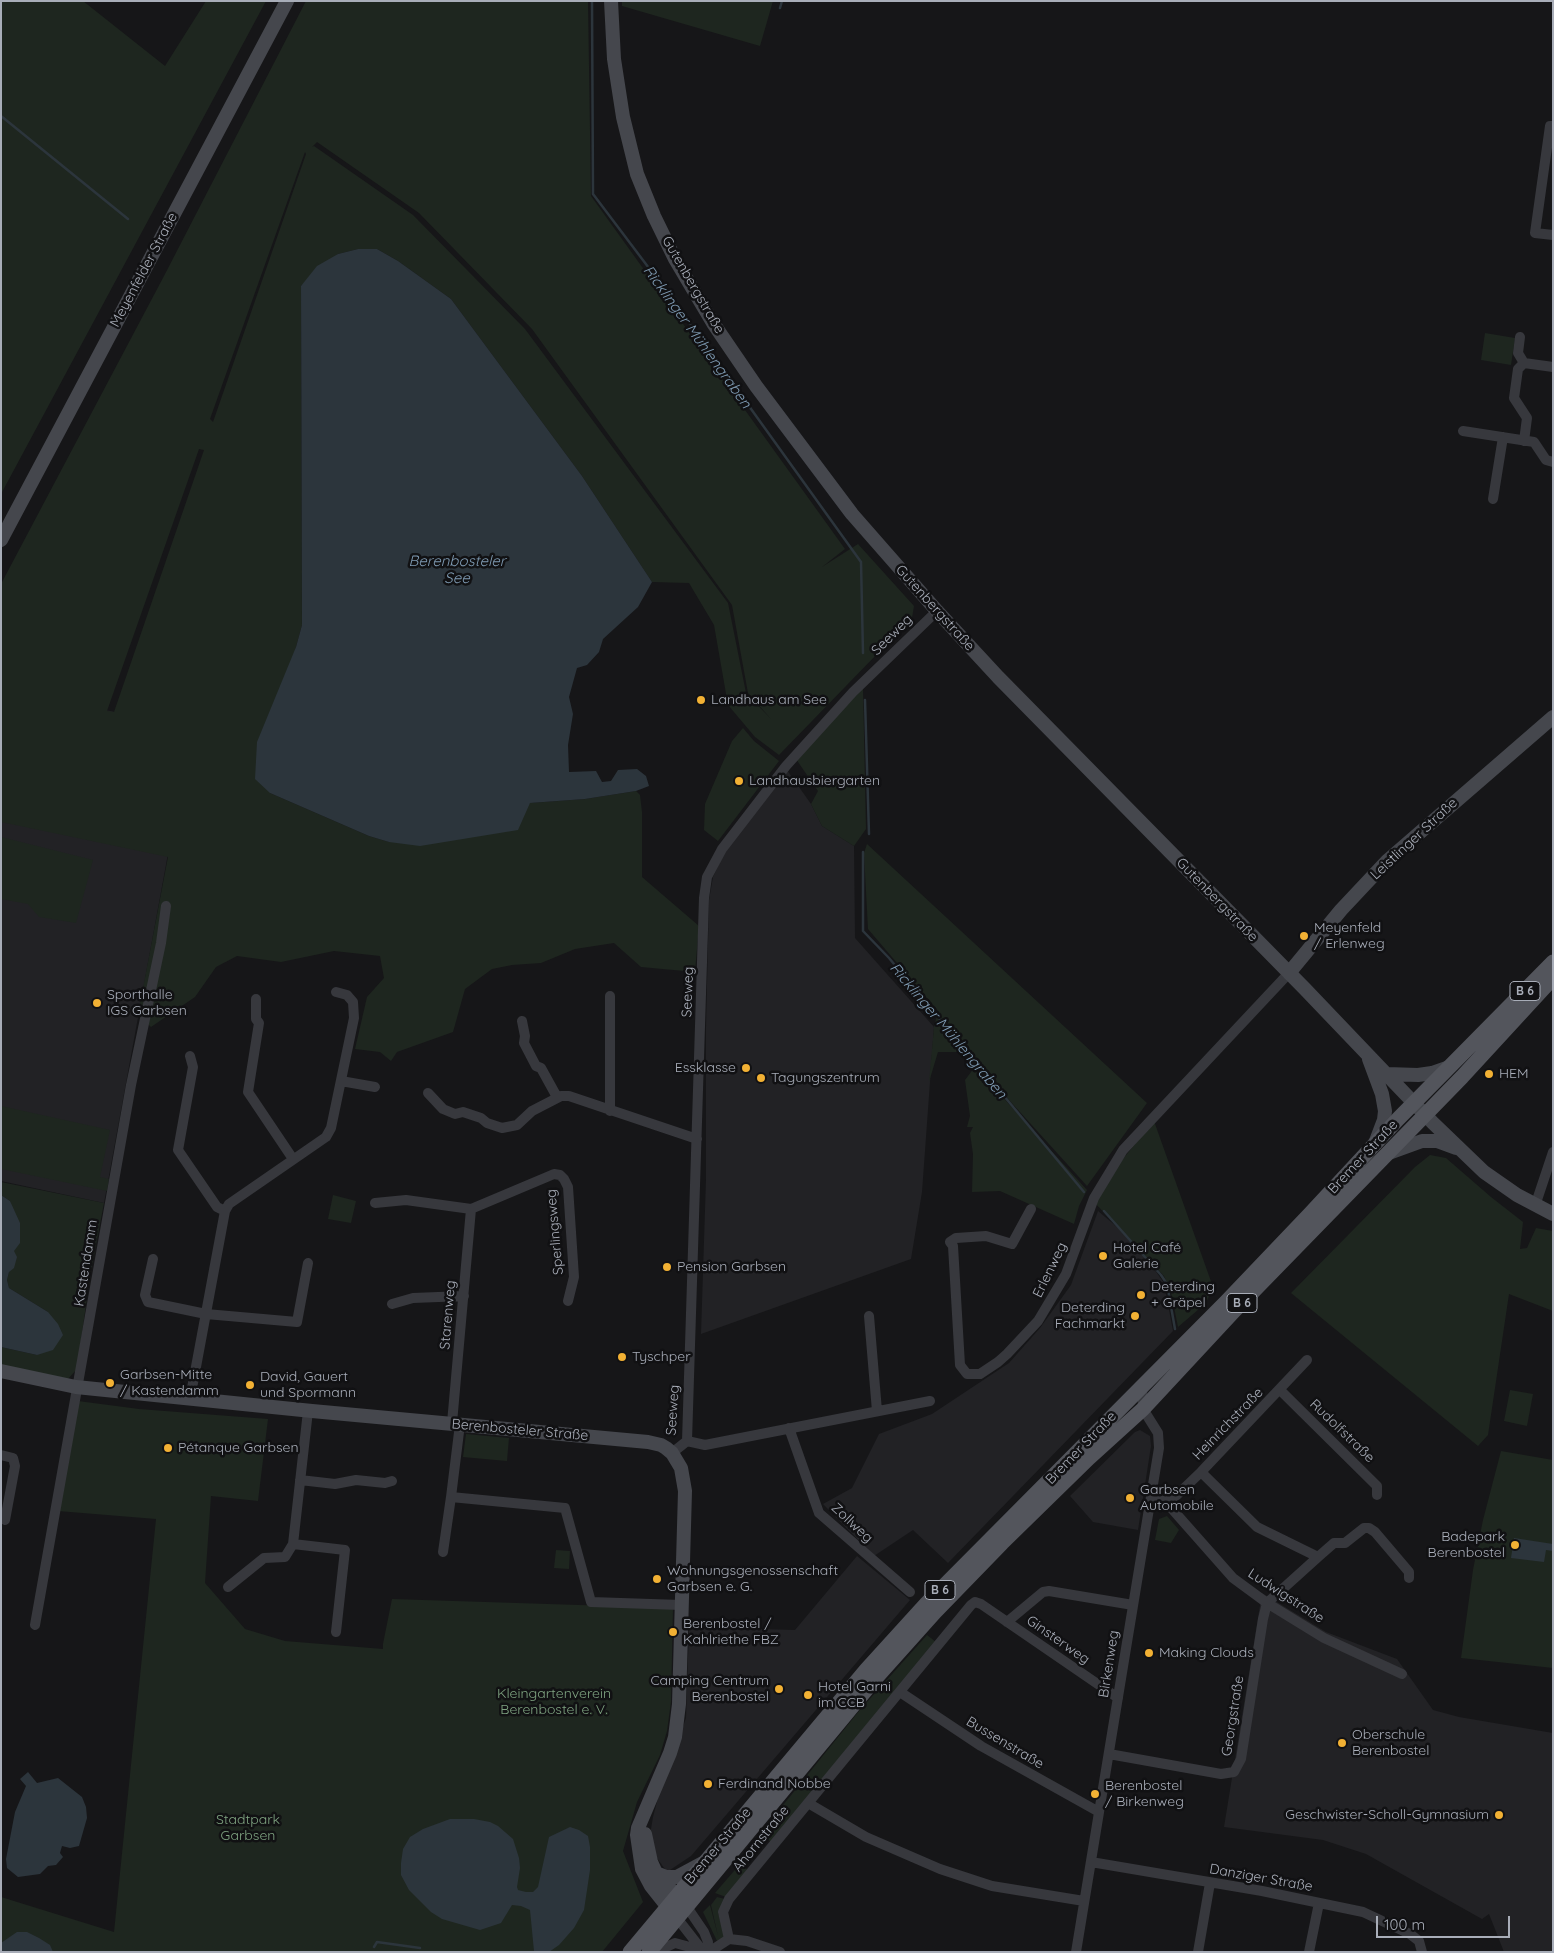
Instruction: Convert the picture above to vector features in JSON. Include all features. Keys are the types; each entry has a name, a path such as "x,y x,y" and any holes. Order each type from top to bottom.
{"main road":[{"name":"Bremer Straße","path":"648,1952 704,1862 866,1670 926,1604 1265,1262 1375,1143 1553,962"},
{"name":"Bremer Straße","path":"630,1952 676,1907 919,1630 1002,1543 1089,1458 1143,1409 1235,1310 1390,1153 1553,978"}],"street":[{"name":"Meyenfelder Straße","path":"1,540 288,1"},
{"name":"Gutenbergstraße","path":"611,1 614,59 623,117 637,174 654,216 675,259 713,323 756,386 852,514 1004,684 1459,1149 1484,1172 1535,1206 1553,1214"},
{"path":"1553,126 1550,126 1535,233 1553,235"},
{"path":"1520,338 1518,352 1524,363"},
{"path":"1524,440 1527,418 1514,398 1518,368 1524,363 1553,367"},
{"path":"1463,431 1534,442 1546,460 1553,462"},
{"path":"1493,499 1503,437"},
{"name":"Seeweg","path":"672,1454 687,1441 704,898 707,877 722,849 786,766 853,692 937,611"},
{"name":"Leistlinger Straße","path":"1288,973 1341,910 1387,861 1553,717"},
{"name":"Kastendamm","path":"35,1625 131,1085 162,943 166,906"},
{"name":"Erlenweg","path":"1031,1209 1012,1244 986,1236 956,1238 950,1242 953,1246 960,1365 967,1374 980,1374 998,1362 1038,1321 1066,1274 1094,1198 1123,1150 1288,973"},
{"path":"190,1399 225,1211 229,1204 329,1133 354,1018 353,1002 346,994 336,992"},
{"path":"610,996 610,1111"},
{"path":"256,999 256,1019 260,1023 248,1092 293,1159"},
{"path":"522,1021 525,1036 524,1043 536,1066 541,1068 557,1097"},
{"path":"190,1056 193,1067 178,1150 217,1207 225,1211"},
{"path":"1368,1056 1382,1094 1385,1111 1381,1132 1375,1143"},
{"path":"1387,1074 1418,1075 1432,1073 1449,1067"},
{"path":"341,1081 375,1087"},
{"path":"428,1093 443,1110 455,1114 463,1112 502,1128 517,1125 532,1111 557,1097 568,1096 697,1139"},
{"path":"1390,1153 1422,1141 1437,1141 1459,1149"},
{"path":"1535,1206 1553,1152"},
{"name":"Sperlingsweg","path":"471,1209 554,1174 560,1175 568,1187 574,1277 568,1301"},
{"path":"375,1203 406,1200 471,1209"},
{"name":"Starenweg","path":"443,1552 451,1497 471,1209"},
{"path":"153,1258 145,1295 148,1302 206,1314 298,1322 308,1263"},
{"path":"392,1304 413,1298 464,1296"},
{"path":"869,1316 877,1411"},
{"name":"Heinrichstraße","path":"1166,1501 1177,1495 1201,1472 1307,1360"},
{"name":"Berenbosteler Straße","path":"1,1371 76,1387 308,1411 655,1443 661,1445 672,1454"},
{"name":"Birkenweg","path":"1076,1952 1099,1812 1114,1755 1118,1698 1159,1440 1154,1426 1143,1409 1142,1385"},
{"name":"Rudolfstraße","path":"1280,1390 1377,1486 1377,1495"},
{"path":"687,1441 705,1445 930,1401"},
{"path":"228,1587 264,1558 285,1557 293,1544 308,1411"},
{"name":"Zollweg","path":"789,1428 819,1513 910,1592"},
{"path":"672,1454 681,1468 685,1491 677,1725 670,1753 638,1828 637,1835 642,1869 706,1937 708,1942 705,1951"},
{"path":"1,1455 13,1458 15,1466 5,1520"},
{"path":"1201,1472 1257,1526 1318,1557"},
{"path":"300,1480 336,1484 356,1480 392,1482"},
{"path":"451,1497 565,1508 591,1602 681,1605"},
{"path":"1151,1499 1166,1501"},
{"name":"Ludwigstraße","path":"1166,1501 1233,1578 1267,1603 1324,1638 1402,1674"},
{"path":"1267,1603 1334,1543 1345,1543 1364,1528 1369,1528 1375,1532 1409,1572 1409,1578"},
{"path":"293,1544 345,1550 336,1632"},
{"name":"Ginsterweg","path":"1007,1622 1043,1592 1049,1591 1133,1605"},
{"name":"Ginsterweg","path":"975,1602 982,1604 1118,1698"},
{"name":"Ahornstraße","path":"729,1939 723,1916 725,1905 970,1605 975,1602"},
{"name":"Georgstraße","path":"1114,1755 1221,1774 1234,1772 1241,1759 1267,1603"},
{"name":"Bussenstraße","path":"900,1692 939,1720 988,1750 1099,1812"},
{"path":"808,1803 866,1837 940,1869 992,1886 1084,1901"},
{"path":"645,1811 646,1846 656,1873 694,1939 705,1951"},
{"path":"656,1873 666,1877 677,1877 704,1862"},
{"name":"Danziger Straße","path":"1091,1862 1319,1902 1375,1916 1410,1934 1421,1947"},
{"path":"1198,1952 1210,1883"},
{"path":"1309,1952 1319,1902"},
{"path":"654,1952 675,1943 705,1951 729,1939 747,1942 780,1952"}],"shaded area":[{"path":"1,688 191,728 104,1203 1,1181"},
{"path":"787,770 811,804 822,826 854,846 855,938 934,1027 922,1192 911,1259 701,1334 706,1179 706,1027 709,900 713,877 726,849"},
{"path":"1098,1211 1135,1242 1164,1283 1173,1331 948,1563 913,1530 874,1556 823,1504 852,1488 879,1434 932,1414 1009,1363 1040,1328 1071,1285"},
{"path":"1140,1430 1150,1436 1151,1446 1138,1530 1093,1522 1070,1496 1135,1432"},
{"path":"857,1556 910,1600 691,1856 667,1872 654,1854 650,1835 659,1794 686,1718 689,1627 795,1630"},
{"path":"1262,1593 1326,1632 1397,1659 1433,1710 1459,1717 1553,1733 1553,1952 1504,1952 1489,1914 1482,1919 1366,1854 1323,1840 1224,1827"}],"green space":[{"path":"1,1 83,1 165,66 206,1 266,1 1,494"},
{"path":"306,1 588,1 591,196 845,549 822,567 858,544 914,606 912,618 779,755 755,737 728,705 714,625 689,583 652,582 582,476 451,299 398,261 377,249 358,249 338,254 301,286 302,625 296,647 270,793 369,836 389,842 530,803 585,799 636,791 640,795 642,812 642,877 699,926 695,972 641,967 614,943 575,949 541,963 512,965 492,969 465,989 453,1032 397,1052 391,1061 380,1052 355,1049 367,997 384,978 380,956 334,951 281,962 237,956 216,967 195,997 151,1027 138,1014 168,857 1,822 1,584 164,276","holes":["317,142 419,213 532,329 732,605 748,693 771,719 746,693 728,603 525,329 413,215 314,146 312,147","305,152 306,154 213,422 210,419","199,449 204,450 114,712 107,711"]},
{"path":"622,1 773,1 760,46 622,6"},
{"path":"1485,333 1515,338 1511,365 1481,360"},
{"path":"863,688 866,829 854,846 822,826 811,804 818,791 796,759"},
{"name":"Landhausbiergarten","path":"743,728 754,741 779,761 718,841 704,830 705,804 732,741"},
{"path":"1,837 93,860 76,923 39,917 28,904 1,899"},
{"path":"867,844 1147,1103 1087,1186 1000,1090 997,1091 1087,1190 1079,1206 1074,1224 1000,1191 972,1192 973,1154 970,1133 973,1127 967,1127 970,1116 965,1080 974,1068 961,1052 938,1052 929,1082 934,1027 938,1011 868,929 864,853"},
{"path":"1,1106 110,1130 100,1177 109,1179 107,1191 1,1169"},
{"path":"1154,1121 1213,1287 1206,1303 1178,1327 1171,1292 1164,1276 1095,1203 1122,1160"},
{"path":"1430,1155 1446,1158 1523,1222 1520,1249 1527,1248 1536,1228 1553,1231 1553,1311 1509,1294 1488,1435 1478,1446 1291,1293 1415,1167"},
{"path":"1,1182 104,1203 90,1276 77,1369 68,1379 1,1365 1,1347 37,1355 48,1312 9,1288 7,1280 14,1251 10,1201 1,1195"},
{"path":"333,1195 356,1201 351,1223 328,1219"},
{"path":"1510,1390 1533,1394 1527,1426 1504,1421"},
{"name":"Stadtpark Garbsen","path":"78,1401 139,1409 268,1419 258,1501 211,1496 205,1583 245,1629 285,1641 383,1649 392,1599 673,1608 671,1702 667,1731 660,1755 637,1802 623,1851 643,1902 602,1952 1,1952 1,1897 114,1932 156,1519 58,1511"},
{"path":"466,1434 509,1438 507,1461 463,1457"},
{"name":"Badepark Berenbostel","path":"1501,1451 1553,1460 1553,1668 1461,1658 1473,1570 1483,1520"},
{"path":"1167,1516 1179,1530 1171,1543 1155,1540 1159,1519"},
{"path":"556,1550 570,1551 569,1569 554,1568"},
{"path":"927,1635 936,1642 771,1842 762,1834 771,1820 859,1711"},
{"path":"740,1864 748,1870 726,1897 715,1893"},
{"path":"717,1897 725,1899 718,1913 725,1937 717,1941 703,1912 710,1905 718,1936 711,1905"}],"water":[{"name":"Berenbosteler See","path":"358,249 377,249 398,261 451,299 582,476 652,582 638,607 603,639 599,652 587,665 577,668 569,697 573,714 568,745 569,772 596,771 602,782 611,781 618,770 637,769 646,776 649,786 636,791 585,799 530,803 518,830 420,846 389,842 369,836 270,793 255,779 257,742 296,647 302,625 301,286 317,266 338,254"},
{"path":"1,1195 10,1201 20,1223 20,1243 14,1251 17,1257 14,1268 9,1272 7,1280 9,1288 48,1312 58,1324 63,1335 53,1350 37,1355 1,1347"},
{"path":"1514,1538 1553,1544 1553,1551 1546,1550 1544,1562 1511,1558"},
{"path":"28,1772 37,1783 58,1778 82,1797 86,1807 87,1818 79,1846 70,1848 62,1846 60,1853 63,1857 56,1865 48,1866 40,1874 18,1877 7,1868 6,1859 15,1812 26,1786 20,1779"},
{"path":"450,1819 474,1819 490,1822 498,1826 513,1839 520,1868 517,1887 518,1890 526,1892 533,1892 538,1887 549,1837 570,1827 588,1836 590,1870 584,1910 574,1928 559,1945 549,1952 534,1951 530,1910 521,1906 512,1905 501,1923 480,1930 442,1919 431,1912 409,1890 401,1875 403,1849 410,1837 423,1829"},
{"path":"17,1932 27,1932 39,1938 50,1945 53,1952 1,1952 1,1943"}],"waterway":[{"name":"Ricklinger Mühlengraben","path":"592,1 593,194 667,292 861,562 863,653"},
{"path":"780,8 782,1"},
{"path":"1,116 128,219"},
{"name":"Ricklinger Mühlengraben","path":"865,700 869,834"},
{"name":"Ricklinger Mühlengraben","path":"863,852 863,931 889,958 1084,1192"},
{"name":"Ricklinger Mühlengraben","path":"1104,1211 1167,1284 1175,1329"},
{"path":"374,1947 377,1942 420,1948"}],"place":[{"name":"Landhaus am See","path":"701,700"},
{"name":"Landhausbiergarten","path":"739,781"},
{"name":"Meyenfeld / Erlenweg","path":"1304,936"},
{"name":"Sporthalle IGS Garbsen","path":"97,1003"},
{"name":"Essklasse","path":"746,1068"},
{"name":"HEM","path":"1489,1074"},
{"name":"Tagungszentrum","path":"761,1078"},
{"name":"Hotel Café Galerie","path":"1103,1256"},
{"name":"Pension Garbsen","path":"667,1267"},
{"name":"Deterding + Gräpel","path":"1141,1295"},
{"name":"Deterding Fachmarkt","path":"1135,1316"},
{"name":"Tyschper","path":"622,1357"},
{"name":"Garbsen-Mitte / Kastendamm","path":"110,1383"},
{"name":"David, Gauert und Spormann","path":"250,1385"},
{"name":"Pétanque Garbsen","path":"168,1448"},
{"name":"Garbsen Automobile","path":"1130,1498"},
{"name":"Badepark Berenbostel","path":"1515,1545"},
{"name":"Wohnungsgenossenschaft Garbsen e. G.","path":"657,1579"},
{"name":"Berenbostel / Kahlriethe FBZ","path":"673,1632"},
{"name":"Making Clouds","path":"1149,1653"},
{"name":"Camping Centrum Berenbostel","path":"779,1689"},
{"name":"Hotel Garni im CCB","path":"808,1695"},
{"name":"Oberschule Berenbostel","path":"1342,1743"},
{"name":"Ferdinand Nobbe","path":"708,1784"},
{"name":"Berenbostel / Birkenweg","path":"1095,1794"},
{"name":"Geschwister-Scholl-Gymnasium","path":"1499,1815"}],"park label":[{"name":"Kleingartenverein Berenbostel e. V.","path":"554,1702"}]}
